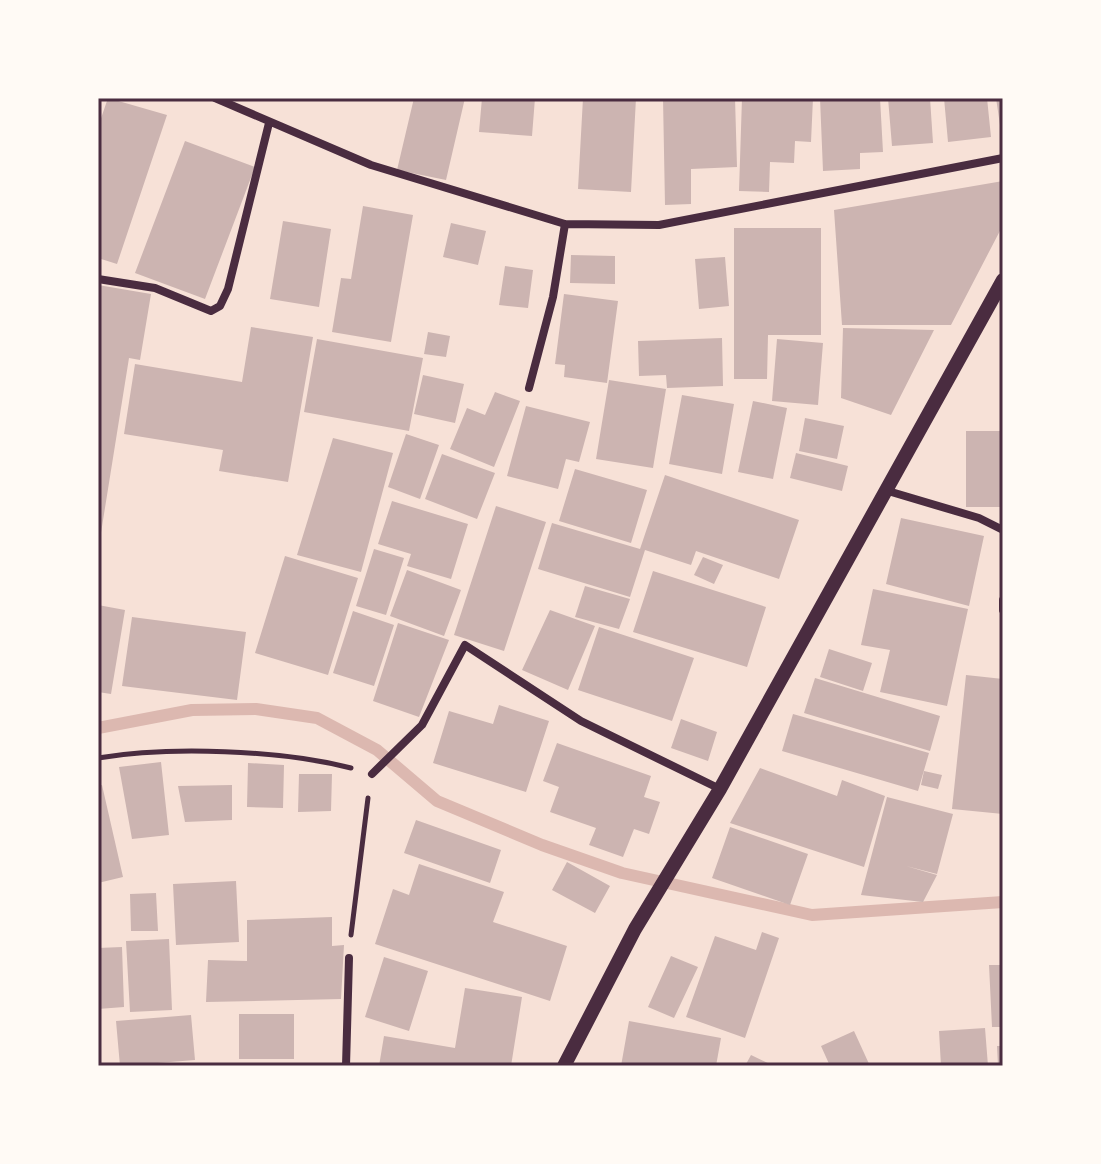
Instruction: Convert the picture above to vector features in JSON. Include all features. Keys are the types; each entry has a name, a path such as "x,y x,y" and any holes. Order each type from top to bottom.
{"street":[{"path":"215,98 269,123 414,180 565,224 659,225 1003,158"},
{"path":"98,279 155,288 211,311 220,306 228,289 269,123"},
{"path":"529,388 553,297 565,224"},
{"path":"564,1066 635,929 720,789 1003,280"},
{"path":"888,491 979,518 1003,530"},
{"path":"1003,600 1003,610"},
{"path":"372,774 422,725 465,645 581,721 720,789"},
{"path":"346,1066 349,958"}],"path":[{"path":"98,758 137,751 234,754 330,763 372,774 358,864 349,958"}],"building":[{"path":"108,98 167,115 117,264 98,258 98,127"},
{"path":"414,98 465,98 446,180 397,170"},
{"path":"482,98 535,98 532,136 479,132"},
{"path":"583,98 636,98 631,192 578,189"},
{"path":"663,98 735,98 737,167 691,169 691,204 665,205"},
{"path":"742,98 813,98 811,142 795,141 794,163 770,162 769,192 739,191"},
{"path":"820,98 880,98 883,152 860,153 860,169 823,171"},
{"path":"888,98 930,98 933,143 892,146"},
{"path":"944,98 987,98 991,137 948,142"},
{"path":"996,98 1003,98 1003,124 1000,125"},
{"path":"185,141 255,167 205,299 135,273"},
{"path":"1003,181 1003,225 951,325 842,325 834,210"},
{"path":"363,206 413,215 391,342 332,332 341,278 351,279"},
{"path":"283,221 331,229 319,307 270,299"},
{"path":"451,223 486,231 478,265 443,257"},
{"path":"734,228 821,228 821,335 768,335 767,379 734,379"},
{"path":"571,255 615,256 615,284 570,283"},
{"path":"725,257 729,306 699,309 695,259"},
{"path":"505,266 533,270 528,308 499,305"},
{"path":"98,285 151,294 140,360 129,358 100,539"},
{"path":"564,294 618,301 607,383 564,377 565,365 555,364"},
{"path":"251,327 313,337 288,482 219,471 223,450 124,434 135,364 242,382"},
{"path":"843,328 934,330 891,415 841,398"},
{"path":"428,332 450,336 446,357 424,354"},
{"path":"722,338 723,386 667,388 666,375 639,376 638,341"},
{"path":"317,339 423,358 409,431 304,412"},
{"path":"777,339 823,343 818,405 772,401"},
{"path":"423,375 464,384 455,423 414,414"},
{"path":"609,380 666,389 653,468 596,459"},
{"path":"495,392 520,401 494,467 450,449 467,408 485,415"},
{"path":"682,395 734,404 722,474 669,464"},
{"path":"753,401 787,408 773,479 738,472"},
{"path":"526,406 590,422 579,462 566,459 558,489 507,476"},
{"path":"805,418 844,426 837,459 799,451"},
{"path":"966,431 1003,431 1003,507 966,507"},
{"path":"406,434 439,445 420,499 388,487"},
{"path":"333,438 393,453 361,572 297,555"},
{"path":"796,453 848,466 842,491 790,478"},
{"path":"442,454 495,473 477,519 425,499"},
{"path":"575,469 647,490 631,543 559,521"},
{"path":"665,475 799,520 779,579 696,551 691,565 645,550 630,597 538,569 552,523 640,549"},
{"path":"392,501 468,524 451,579 407,566 411,554 378,544"},
{"path":"496,506 546,522 504,651 454,635"},
{"path":"901,518 984,536 969,606 886,584"},
{"path":"374,549 404,558 386,615 356,606"},
{"path":"285,556 358,578 328,675 255,653"},
{"path":"703,557 723,565 714,584 694,575"},
{"path":"407,570 461,590 444,636 390,616"},
{"path":"653,571 766,607 747,667 633,632"},
{"path":"585,586 630,599 619,629 575,617"},
{"path":"873,589 968,609 947,706 880,692 890,650 861,645"},
{"path":"98,605 125,610 111,694 98,692"},
{"path":"550,610 595,626 568,690 522,670"},
{"path":"353,611 394,625 374,686 333,673"},
{"path":"132,617 246,632 237,700 122,686"},
{"path":"398,623 449,640 419,717 373,701"},
{"path":"599,627 694,658 672,721 578,690"},
{"path":"829,649 872,663 863,691 820,677"},
{"path":"966,675 1003,679 1003,814 952,809"},
{"path":"815,678 940,716 930,751 804,713"},
{"path":"499,705 549,721 526,792 433,763 449,711 493,724"},
{"path":"793,714 929,753 918,791 782,751"},
{"path":"681,719 717,732 708,761 671,748"},
{"path":"557,743 651,776 644,797 660,802 649,834 634,829 623,857 589,845 596,828 550,812 559,787 543,781"},
{"path":"161,762 169,835 132,839 119,767"},
{"path":"248,763 284,765 283,808 247,807"},
{"path":"760,768 837,796 842,780 885,796 864,867 730,823"},
{"path":"924,771 942,775 938,789 921,785"},
{"path":"299,774 332,774 331,811 298,812"},
{"path":"102,785 123,877 98,883 98,786"},
{"path":"232,785 232,820 185,822 178,786"},
{"path":"887,797 953,814 937,874 906,866 937,875 923,902 861,895"},
{"path":"416,820 501,850 490,883 404,853"},
{"path":"730,827 808,854 790,905 712,878"},
{"path":"567,862 610,886 595,913 552,890"},
{"path":"419,864 504,892 493,922 567,946 550,1001 375,944 393,889 409,895"},
{"path":"236,881 239,942 176,945 173,884"},
{"path":"156,893 158,931 131,931 130,894"},
{"path":"332,917 332,946 344,945 341,999 206,1002 208,960 247,961 247,920"},
{"path":"762,932 779,938 745,1038 686,1017 715,936 756,950"},
{"path":"169,939 172,1010 130,1012 126,941"},
{"path":"122,947 124,1007 98,1009 98,948"},
{"path":"671,956 698,967 674,1018 648,1007"},
{"path":"384,957 428,971 409,1031 365,1017"},
{"path":"989,965 1003,965 1003,1027 992,1027"},
{"path":"465,988 522,997 511,1066 379,1066 384,1036 455,1048"},
{"path":"239,1014 294,1014 294,1059 239,1059"},
{"path":"191,1015 195,1060 120,1066 116,1021"},
{"path":"629,1021 721,1038 716,1066 621,1066"},
{"path":"985,1028 988,1066 941,1066 939,1031"},
{"path":"854,1031 870,1066 830,1066 821,1046"},
{"path":"997,1046 1003,1046 1003,1066 998,1066"},
{"path":"751,1055 774,1066 745,1066"}],"waterway":[{"path":"98,728 192,710 256,709 317,718 377,750 437,801 542,845 622,873 812,915 1003,902"}]}
